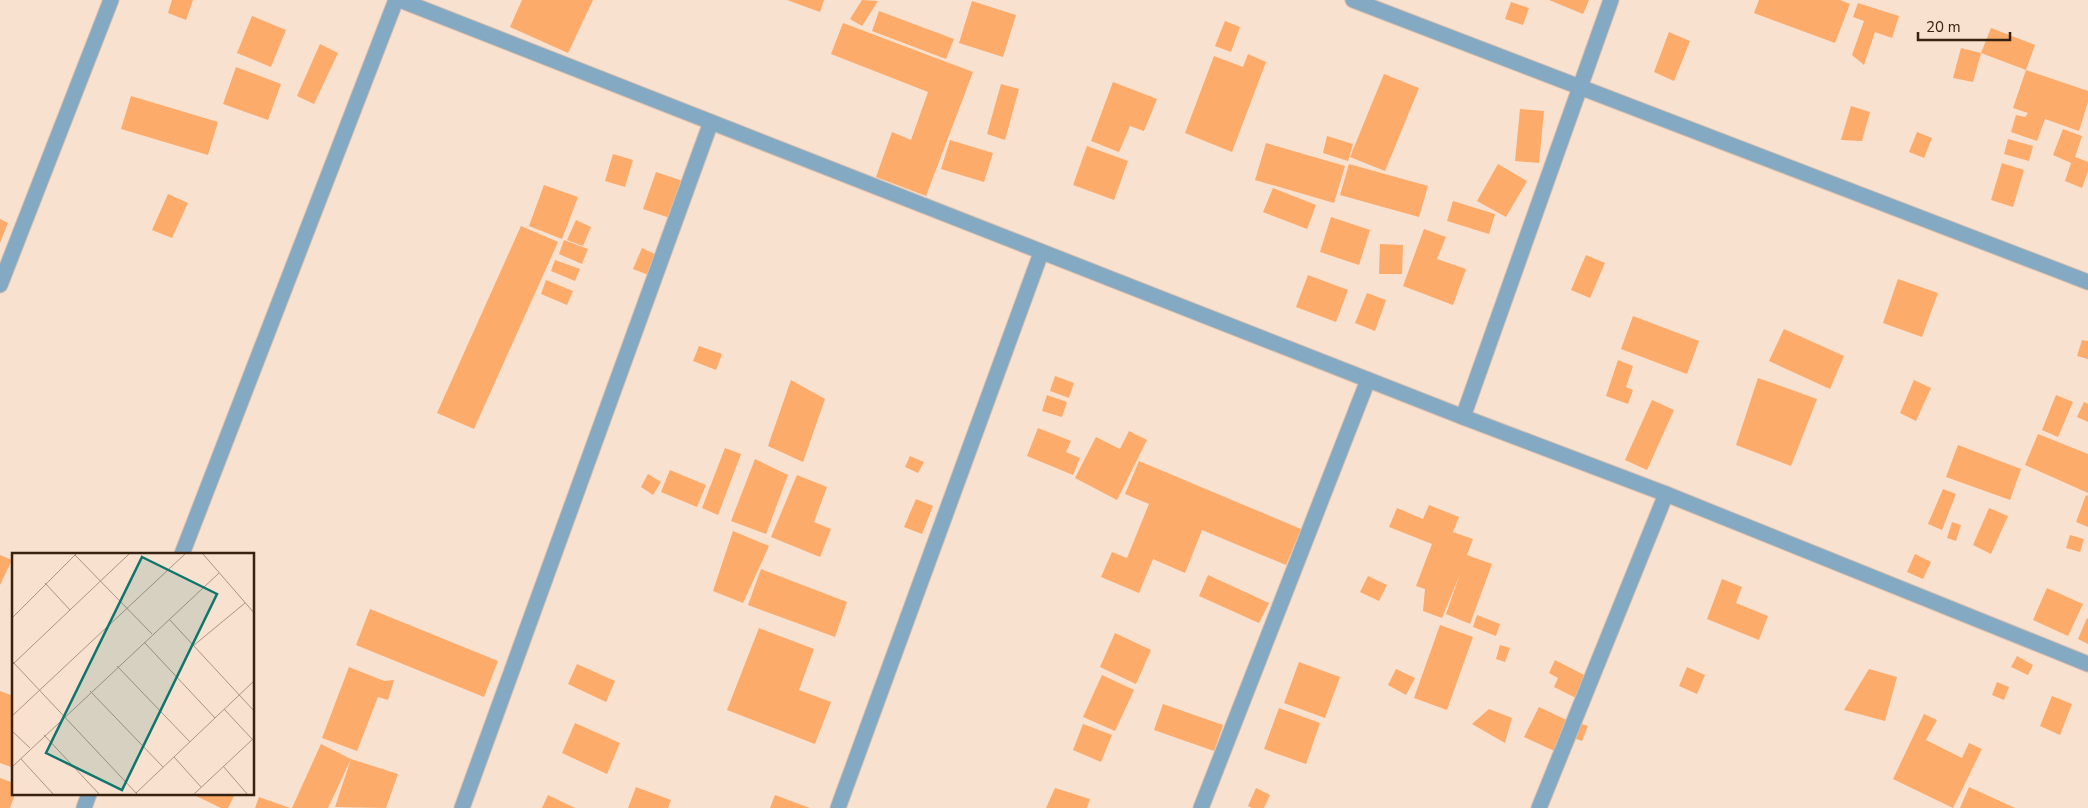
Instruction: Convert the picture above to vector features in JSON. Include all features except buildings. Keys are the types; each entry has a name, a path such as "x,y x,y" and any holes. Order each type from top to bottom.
{"street":[{"path":"0,285 111,0"},
{"path":"182,553 398,0 1463,418 1666,494 2088,664"},
{"path":"1353,0 2088,282"},
{"path":"1463,418 1611,0"},
{"path":"462,808 711,122"},
{"path":"838,808 1041,253"},
{"path":"1200,808 1368,380"},
{"path":"1540,808 1666,494"},
{"path":"84,808 88,796"}]}
